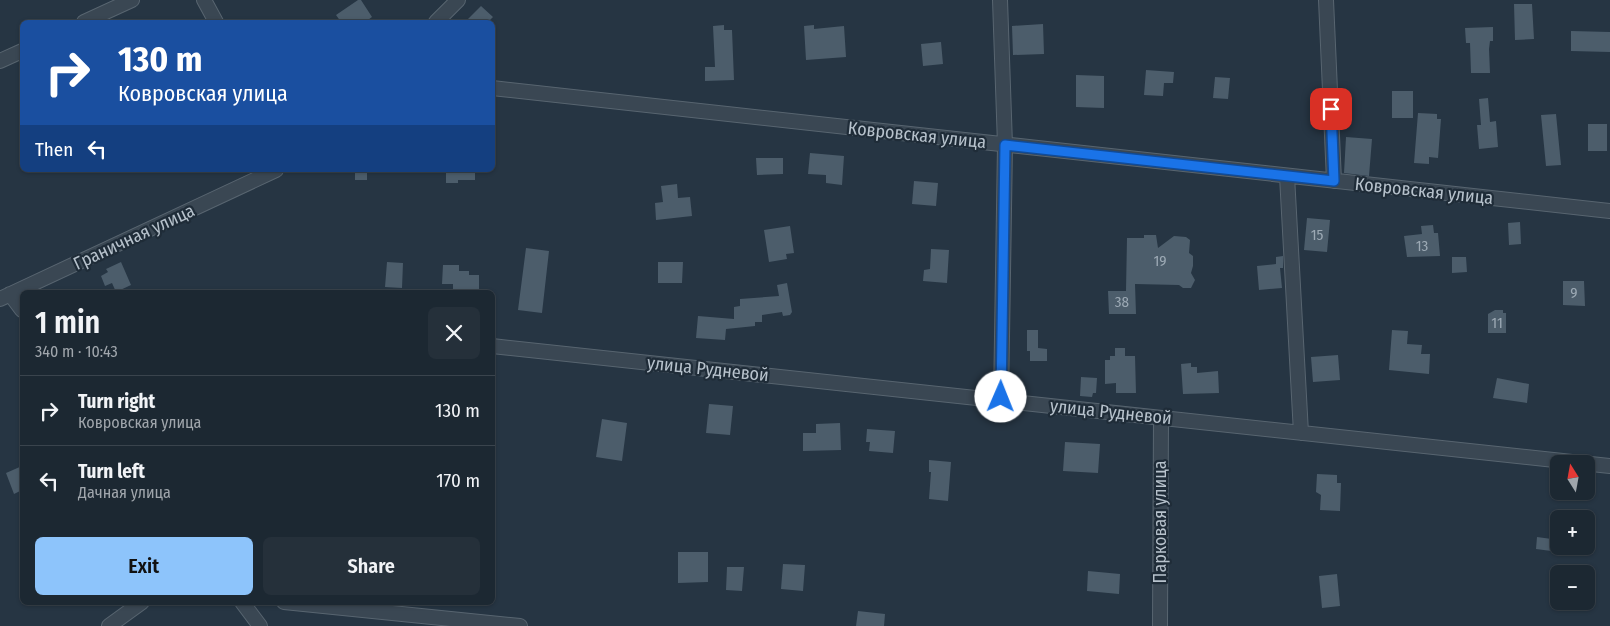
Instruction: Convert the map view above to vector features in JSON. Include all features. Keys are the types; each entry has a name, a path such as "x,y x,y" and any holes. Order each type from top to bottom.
{"street":[{"path":"88,20 132,0"},
{"path":"204,0 215,20"},
{"path":"438,20 458,0"},
{"path":"1000,0 1005,145 1001,401"},
{"path":"1326,0 1334,181"},
{"path":"0,61 20,52"},
{"name":"Ковровская улица","path":"495,88 1610,211"},
{"name":"Граничная улица","path":"24,290 272,172"},
{"path":"1286,176 1300,433"},
{"name":"Граничная улица","path":"11,296 20,307"},
{"name":"улица Рудневой","path":"495,346 1610,466"},
{"name":"Парковая улица","path":"1160,626 1161,418"},
{"path":"109,626 138,605"},
{"path":"244,605 260,626"},
{"path":"314,605 520,626"}],"building":[{"path":"358,0 361,0 372,17 368,20 340,20 336,15"},
{"path":"1514,4 1532,4 1534,39 1515,40"},
{"path":"481,6 493,17 490,20 467,20"},
{"path":"1043,24 1044,54 1013,55 1012,26"},
{"path":"724,25 724,30 732,30 734,80 705,81 705,67 715,67 713,26"},
{"path":"814,25 814,29 844,26 846,57 806,60 804,26"},
{"path":"1493,27 1493,41 1490,41 1489,49 1490,73 1471,73 1470,43 1466,43 1465,28"},
{"path":"1571,31 1610,32 1610,52 1571,51"},
{"path":"941,42 943,64 923,66 921,44"},
{"path":"1146,70 1174,72 1173,83 1164,83 1163,96 1144,95"},
{"path":"1076,75 1104,76 1104,108 1076,107"},
{"path":"1215,77 1230,78 1228,99 1213,98"},
{"path":"1392,91 1413,91 1413,118 1392,118"},
{"path":"1488,98 1490,122 1496,121 1498,147 1479,149 1477,125 1481,125 1479,99"},
{"path":"1418,113 1437,114 1437,119 1441,119 1438,158 1429,157 1429,164 1414,163"},
{"path":"1556,114 1561,165 1546,166 1541,115"},
{"path":"1588,124 1607,124 1607,151 1588,151"},
{"path":"1346,137 1372,139 1369,176 1344,173"},
{"path":"810,153 844,156 842,185 826,183 826,175 808,174"},
{"path":"756,158 783,158 783,174 757,175"},
{"path":"355,172 367,172 367,180 355,180"},
{"path":"446,172 475,172 475,180 458,180 458,183 446,183"},
{"path":"914,181 938,183 936,206 912,204"},
{"path":"677,184 678,198 690,197 692,216 656,220 655,203 663,202 661,186"},
{"path":"1307,218 1330,220 1327,252 1304,250"},
{"path":"1520,222 1521,244 1509,245 1508,223"},
{"path":"1433,225 1434,233 1438,233 1440,256 1407,257 1404,236 1422,234 1421,226"},
{"path":"790,226 794,253 786,254 787,259 769,262 764,230"},
{"path":"1144,235 1156,235 1158,248 1174,236 1186,237 1190,240 1189,253 1193,256 1191,273 1195,280 1191,288 1183,288 1179,285 1135,284 1136,314 1109,314 1108,291 1126,291 1127,238 1144,238"},
{"path":"526,248 549,251 542,313 518,310"},
{"path":"931,249 949,250 947,283 923,281 924,270 930,269"},
{"path":"1283,256 1283,268 1280,268 1282,288 1259,290 1257,266 1276,264 1276,257"},
{"path":"1452,257 1466,257 1467,272 1452,273"},
{"path":"121,262 131,285 120,290 115,290 112,283 105,286 101,276 108,272 106,269"},
{"path":"387,262 403,263 402,288 385,287"},
{"path":"658,262 683,262 682,283 658,283"},
{"path":"443,265 459,265 459,271 469,271 469,275 479,275 479,290 453,290 453,284 442,284"},
{"path":"1563,281 1584,281 1585,306 1563,305"},
{"path":"787,283 792,312 790,315 783,316 782,312 762,315 762,322 755,322 755,326 726,329 725,340 696,338 698,316 734,319 734,307 740,306 740,299 779,296 777,285"},
{"path":"1495,310 1503,310 1503,313 1506,313 1506,333 1488,333 1488,314"},
{"path":"1027,330 1038,330 1038,348 1047,349 1047,361 1030,361 1030,351 1027,351"},
{"path":"1392,330 1408,331 1407,344 1422,345 1421,354 1430,354 1429,374 1389,370"},
{"path":"1115,348 1125,348 1125,356 1135,356 1136,393 1116,393 1116,383 1105,384 1105,360 1110,360 1110,356 1115,356"},
{"path":"1338,355 1340,380 1313,382 1311,357"},
{"path":"1191,363 1191,367 1197,367 1197,373 1218,371 1219,393 1183,394 1181,364"},
{"path":"1081,377 1097,378 1096,393 1093,393 1092,397 1080,396"},
{"path":"1497,378 1529,384 1527,403 1493,398"},
{"path":"709,404 733,406 730,435 706,433"},
{"path":"602,419 627,423 622,461 596,457"},
{"path":"840,423 841,450 803,451 803,433 816,433 816,424"},
{"path":"867,429 895,431 893,453 869,451 870,442 866,442"},
{"path":"1065,442 1100,444 1098,473 1063,471"},
{"path":"929,460 951,462 948,501 929,499 931,472 929,472"},
{"path":"20,467 20,491 14,494 6,473"},
{"path":"1317,474 1337,475 1337,483 1341,483 1340,511 1320,510 1321,495 1316,492"},
{"path":"1537,537 1550,539 1550,551 1536,549"},
{"path":"678,552 708,552 708,582 678,583"},
{"path":"783,564 805,565 803,591 781,589"},
{"path":"727,567 744,567 742,591 726,590"},
{"path":"1088,571 1120,574 1119,594 1087,591"},
{"path":"1337,574 1340,606 1322,608 1319,576"},
{"path":"858,611 885,614 884,626 856,626"}],"route":[{"path":"1001,397 1005,145 1334,181 1331,109"}]}
